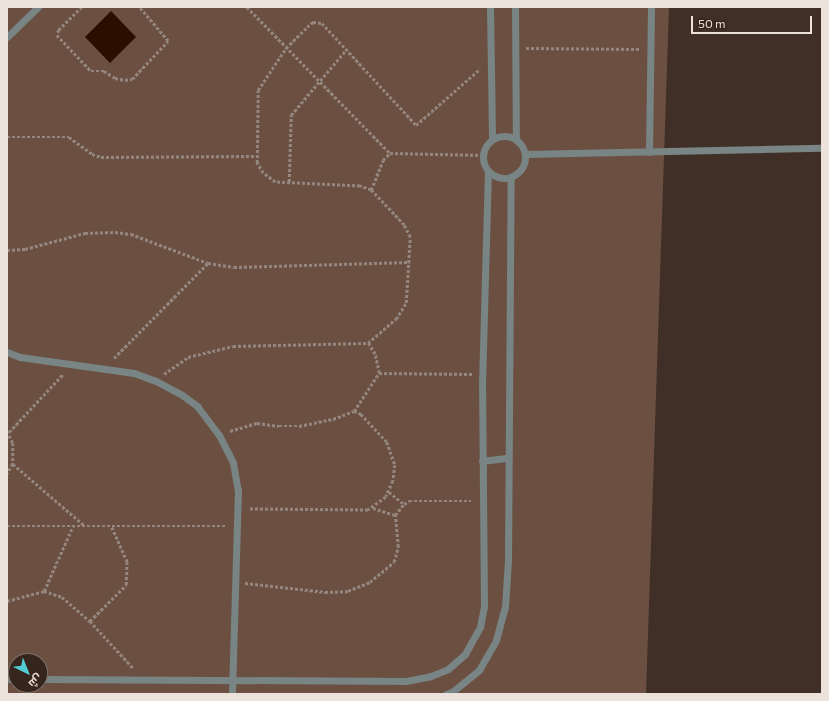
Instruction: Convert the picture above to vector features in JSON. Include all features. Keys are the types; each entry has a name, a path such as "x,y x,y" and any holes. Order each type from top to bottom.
{"lane":[{"path":"7,37 38,7"},
{"path":"48,679 232,678 406,681 431,676 448,669 465,654 480,627 484,606 482,374 488,172 482,155 492,139 490,7"},
{"path":"488,172 497,177 511,177 522,168 525,154 516,139 515,7"},
{"path":"649,152 651,7"},
{"path":"492,139 504,136 516,139"},
{"path":"525,154 822,148"},
{"path":"446,694 452,692 479,670 496,640 505,607 511,177"},
{"path":"7,352 20,357 134,373 156,381 182,395 197,406 219,435 226,447 236,476 237,509 232,694"},
{"path":"482,461 508,458"}],"path":[{"path":"81,7 59,30 57,35 92,71 104,70 115,78 125,80 132,79 168,41 139,7"},
{"path":"247,7 390,153 482,155"},
{"path":"156,381 181,360 213,350 233,346 368,343 396,319 404,308 408,298 411,242 406,228 371,190 360,186 275,182 268,178 259,168 256,156 258,90 286,48 310,24 317,22 346,50 416,125 491,59"},
{"path":"515,48 650,49"},
{"path":"289,182 291,115 346,50"},
{"path":"7,137 68,136 92,154 101,157 256,156"},
{"path":"371,190 383,160 390,153"},
{"path":"7,250 25,249 85,233 115,232 131,234 208,263 248,267 410,262"},
{"path":"104,369 208,263"},
{"path":"219,435 257,422 279,426 299,426 334,419 354,411 379,373 375,354 368,343"},
{"path":"7,474 13,464 13,443 8,431 47,395 71,364"},
{"path":"379,373 482,374"},
{"path":"354,411 361,414 387,442 393,455 395,473 389,492 373,508"},
{"path":"13,464 85,526"},
{"path":"389,492 404,504"},
{"path":"234,581 325,592 348,590 370,582 394,562 398,547 395,515 404,504 409,501 482,501"},
{"path":"237,509 285,508 331,511 373,508 395,515"},
{"path":"7,526 236,526"},
{"path":"44,592 73,526"},
{"path":"90,621 126,585 127,562 111,526"},
{"path":"7,601 44,592 62,597 90,621 133,668 139,679"}],"shaded area":[{"path":"7,7 669,7 646,694 7,694"},
{"path":"111,11 136,37 110,63 85,37"}]}
